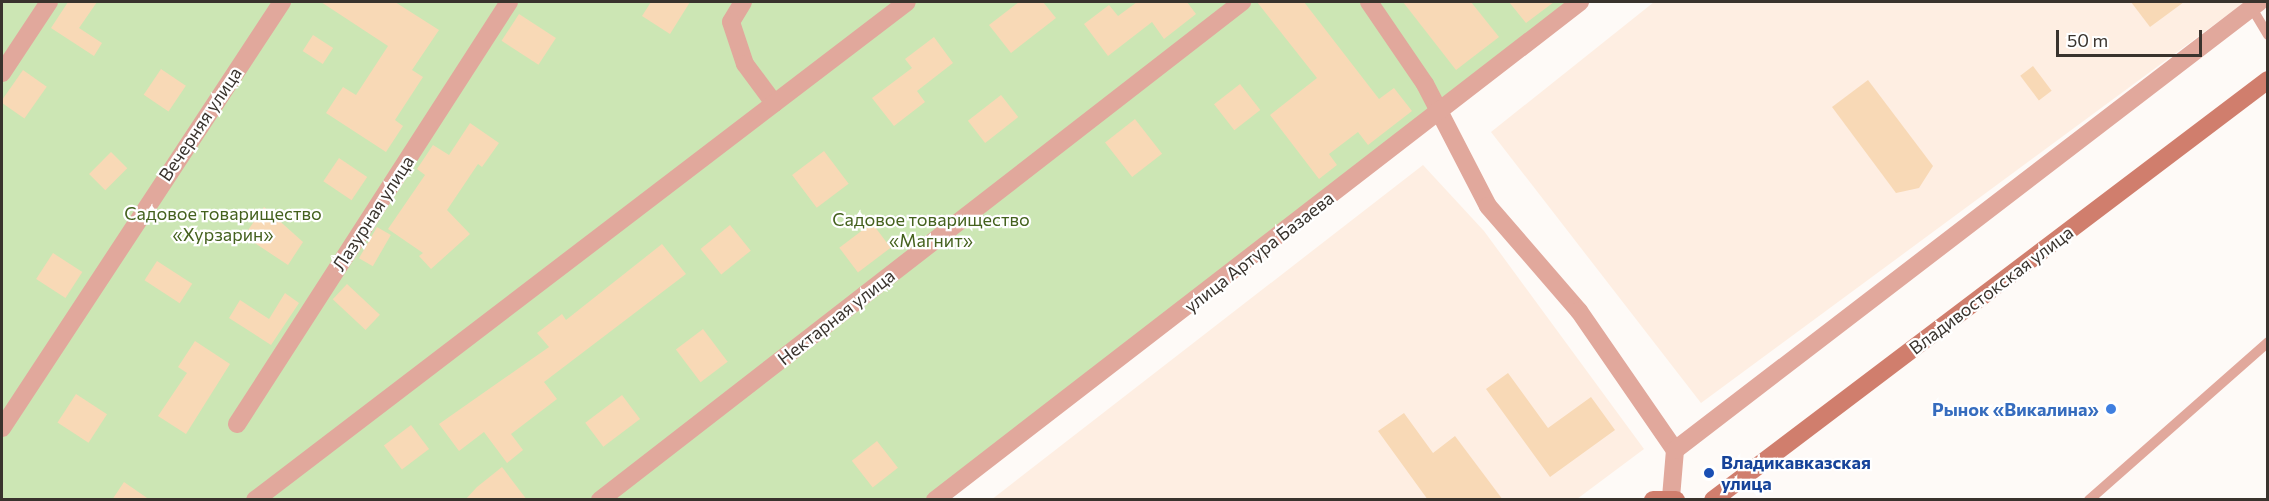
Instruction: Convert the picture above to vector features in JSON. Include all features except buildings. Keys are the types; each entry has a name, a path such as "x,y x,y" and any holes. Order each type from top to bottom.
{"main road":[{"name":"Владивостокская улица","path":"1713,500 2268,80"}],"street":[{"path":"2,73 49,2"},
{"name":"Вечерняя улица","path":"2,428 282,2"},
{"name":"Лазурная улица","path":"237,424 509,2"},
{"path":"743,2 731,22 745,64 774,103"},
{"path":"255,500 907,2"},
{"name":"Нектарная улица","path":"600,500 1242,2"},
{"path":"1369,2 1425,84 1437,114 1488,206 1579,311 1675,450"},
{"name":"улица Артура Базаева","path":"935,500 1580,2"},
{"path":"1667,499 1675,450 2253,3"}],"lane":[{"path":"2253,3 2268,35"},
{"path":"2089,500 2268,342"}],"shaded area":[{"path":"1654,2 2245,2 1701,403 1491,132"},
{"path":"1423,165 1484,231 1644,449 1577,499 991,500"}],"green space":[{"path":"2,2 1588,2 943,500 2,499"}],"place":[{"name":"Рынок «Викалина»","path":"2111,409"},
{"name":"Владикавказская улица","path":"1709,473"}],"park label":[{"name":"Садовое товарищество «Хурзарин»","path":"223,224"},
{"name":"Садовое товарищество «Магнит»","path":"931,230"}]}
